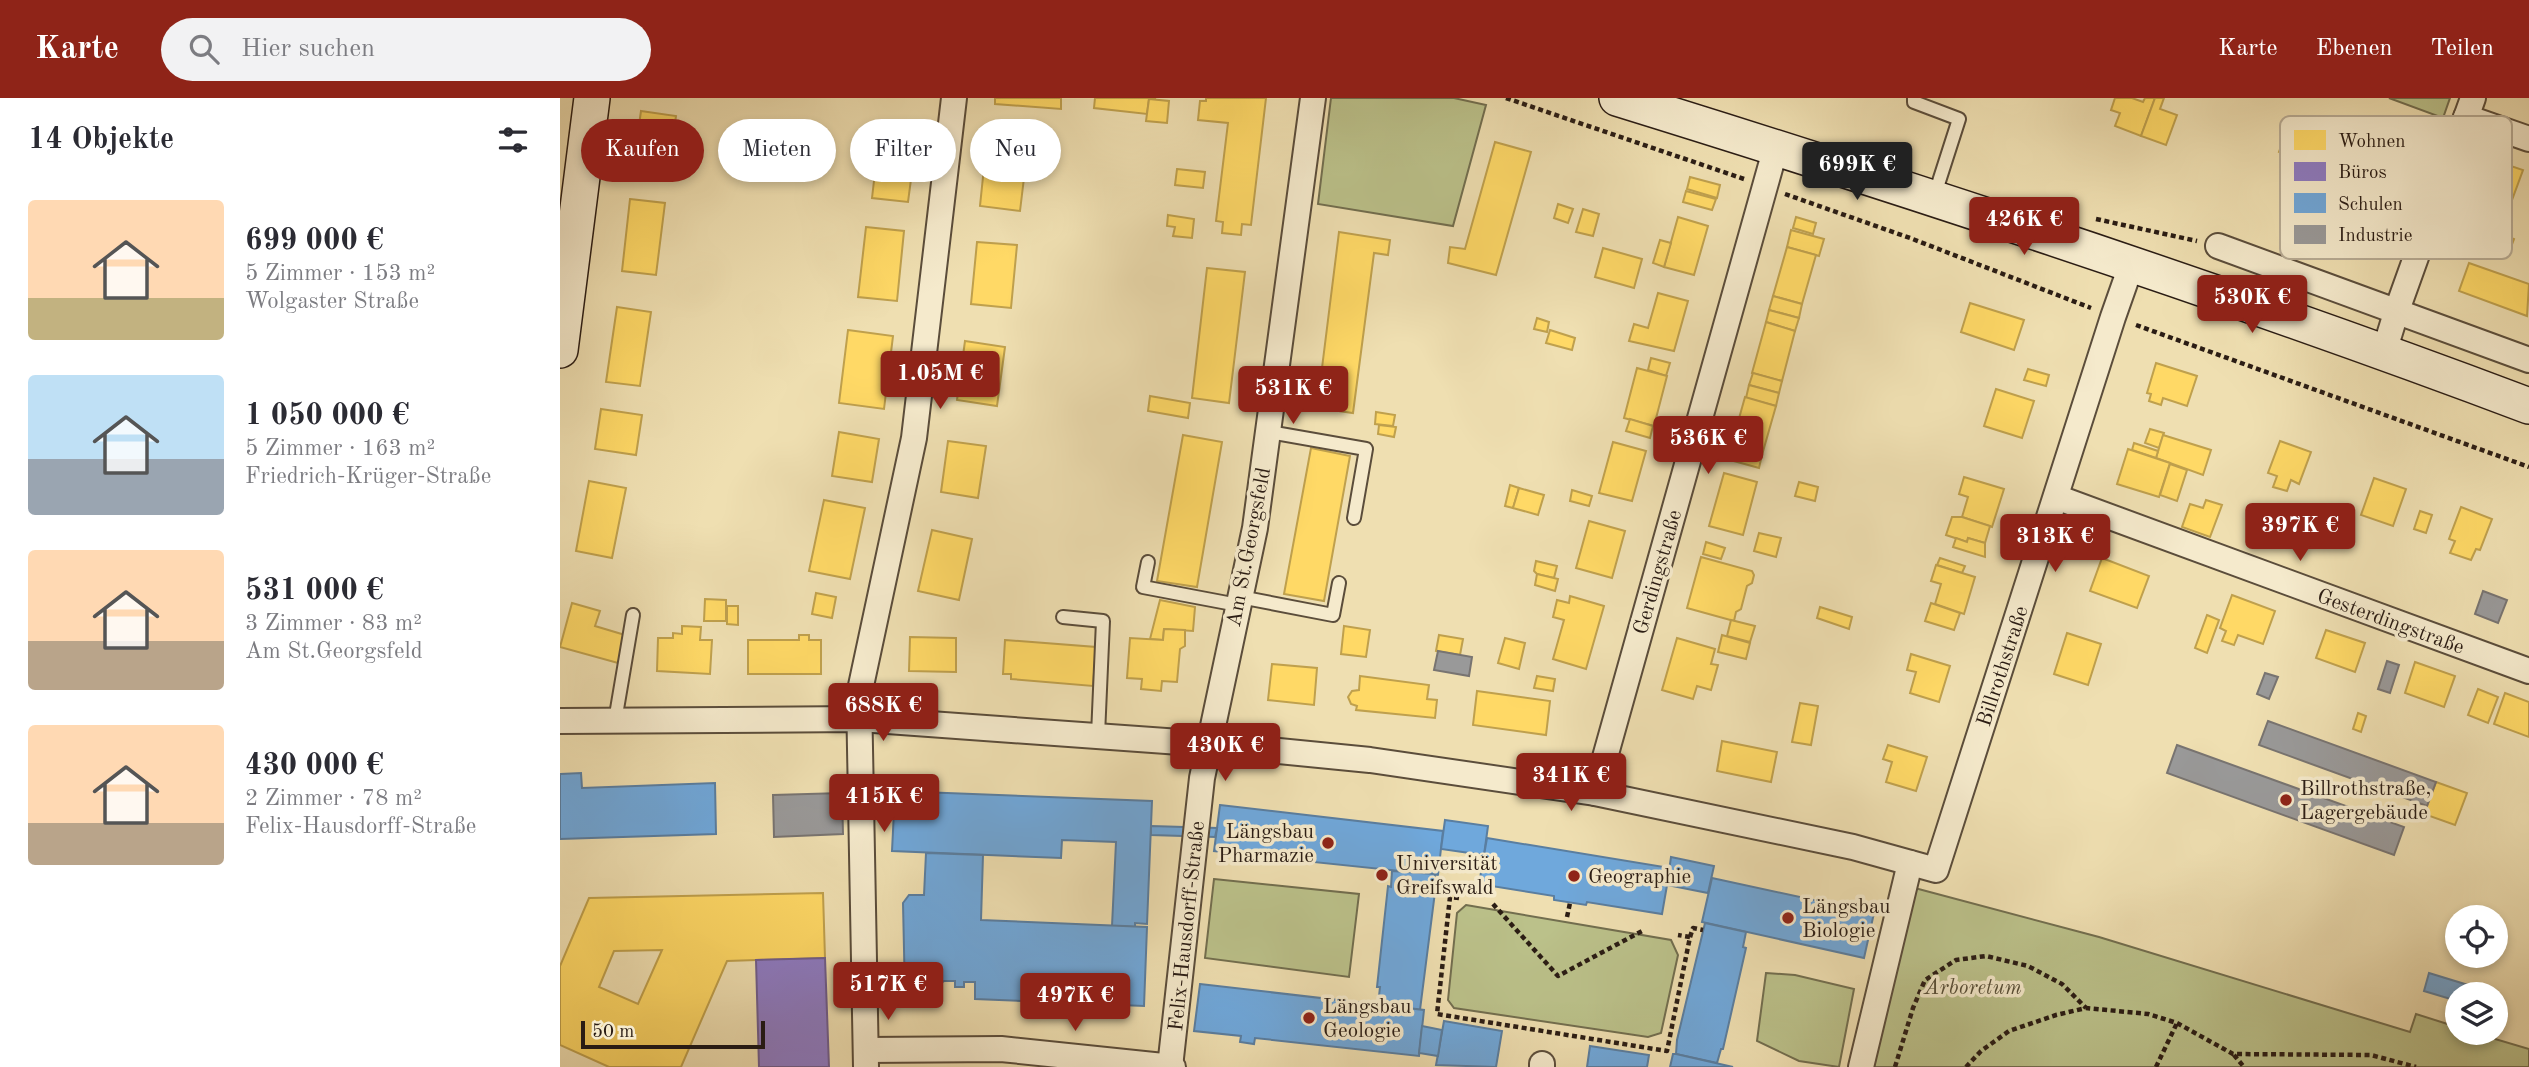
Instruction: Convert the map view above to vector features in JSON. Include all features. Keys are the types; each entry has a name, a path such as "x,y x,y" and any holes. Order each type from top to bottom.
{"main road":[{"path":"560,350 592,98"},
{"path":"1617,98 1934,197 2132,263 2384,352 2529,407"}],"street":[{"name":"Felix-Hausdorff-Straße","path":"954,98 915,438 859,695 866,1059 1001,1049 1171,1067 1208,744"},
{"name":"Am St.Georgsfeld","path":"1208,744 1255,528 1313,98"},
{"path":"2512,130 2529,139"},
{"name":"Gerdingstraße","path":"1595,793 1776,147"},
{"path":"2218,246 2529,360"},
{"path":"2384,352 2415,259"},
{"name":"Billrothstraße","path":"1910,863 1936,870 2132,263"},
{"name":"Gesterdingstraße","path":"2056,497 2529,671"},
{"path":"560,720 860,719 1208,744 1370,760 1595,793 1853,847 1910,863 1861,1067"}],"lane":[{"path":"1914,98 1914,102 1959,119 1934,197"},
{"path":"1269,432 1366,449 1354,518"},
{"path":"1148,562 1143,587 1333,615 1339,583"},
{"path":"615,721 633,615"},
{"path":"1063,617 1103,621 1098,735"}],"path":[{"path":"1506,98 1910,238 2113,317 2529,467"},
{"path":"1434,884 1460,887"},
{"path":"1459,898 1450,897 1437,1014 1667,1051 1690,937 1693,928 1703,930"},
{"path":"1567,916 1570,903"},
{"path":"1493,904 1558,976 1644,930"},
{"path":"1678,935 1690,937"},
{"path":"1895,1067 1913,1008 1926,980 1956,960 1986,956 2028,966 2062,984 2086,1008"},
{"path":"1966,1067 1981,1051 2009,1031 2086,1008 2148,1014 2177,1023 2233,1054 2244,1067"},
{"path":"2155,1067 2177,1023"},
{"path":"2233,1054 2371,1055 2417,1067"}],"green space":[{"path":"1331,98 1454,98 1486,105 1453,226 1318,204"},
{"path":"2389,98 2450,98 2444,116"},
{"path":"1214,879 1359,894 1349,977 1205,958"},
{"name":"Arboretum","path":"1911,887 2099,937 2410,1032 2416,1014 2445,1023 2445,1045 2508,1045 2508,1043 2529,1049 2529,1067 1874,1067"},
{"path":"1466,905 1671,940 1678,955 1661,1033 1648,1037 1454,1008 1448,1000 1457,913"},
{"path":"1766,973 1795,975 1854,989 1839,1067 1799,1061 1757,1041"}],"building: Wohnen":[{"path":"995,98 1061,98 1061,109 995,104"},
{"path":"1095,98 1156,98 1149,99 1147,114 1094,108"},
{"path":"1206,98 1266,98 1251,225 1242,224 1241,235 1222,233 1223,222 1216,221 1228,123 1198,120 1200,101 1206,101"},
{"path":"2115,98 2132,98 2143,102 2145,98 2155,98 2141,136 2115,126 2120,113 2111,110"},
{"path":"2155,98 2164,98 2160,109 2177,115 2166,145 2141,136"},
{"path":"1149,99 1169,101 1167,123 1146,121"},
{"path":"641,111 676,116 676,119 640,119"},
{"path":"1495,142 1531,152 1496,275 1448,263 1450,247 1465,249"},
{"path":"2512,166 2523,170 2512,200"},
{"path":"1177,169 1205,172 1203,188 1175,185"},
{"path":"1690,177 1720,185 1717,198 1687,189"},
{"path":"874,182 911,182 908,202 872,198"},
{"path":"982,182 1024,182 1020,211 980,206"},
{"path":"1686,191 1716,199 1712,210 1683,202"},
{"path":"630,199 665,203 656,275 622,271"},
{"path":"1558,204 1573,209 1568,223 1554,218"},
{"path":"1583,209 1599,214 1593,236 1576,232"},
{"path":"1168,215 1194,219 1192,238 1173,236 1175,227 1167,226"},
{"path":"1678,217 1708,226 1694,275 1664,267"},
{"path":"1796,217 1816,223 1813,234 1793,228"},
{"path":"866,227 904,231 897,301 858,297"},
{"path":"1791,230 1824,239 1819,256 1787,247"},
{"path":"1339,232 1390,240 1388,255 1374,253 1353,413 1317,408"},
{"path":"1660,240 1671,243 1664,267 1653,263"},
{"path":"977,242 1017,245 1011,308 971,304"},
{"path":"1787,247 1816,255 1802,304 1773,296"},
{"path":"1603,248 1642,259 1634,288 1595,277"},
{"path":"2469,263 2529,284 2527,316 2459,291"},
{"path":"1207,268 1245,272 1229,403 1192,398"},
{"path":"1658,293 1688,301 1674,351 1629,341 1634,324 1648,328"},
{"path":"1773,296 1802,304 1799,318 1769,310"},
{"path":"1970,303 2024,320 2014,350 1961,332"},
{"path":"617,307 651,312 640,386 606,382"},
{"path":"1769,310 1799,318 1795,331 1766,322"},
{"path":"1537,318 1549,322 1547,332 1534,329"},
{"path":"1766,322 1795,331 1782,381 1752,373"},
{"path":"848,330 893,336 884,409 839,403"},
{"path":"1550,330 1575,338 1572,350 1546,343"},
{"path":"965,341 1005,347 997,406 957,400"},
{"path":"1651,358 1670,363 1666,376 1648,370"},
{"path":"2156,363 2197,376 2187,406 2163,398 2161,405 2149,401 2151,394 2147,393"},
{"path":"1637,368 1667,376 1654,426 1624,418"},
{"path":"2028,369 2049,375 2046,386 2024,380"},
{"path":"1753,373 1782,381 1779,393 1749,385"},
{"path":"1749,385 1779,393 1776,406 1746,398"},
{"path":"1996,389 2034,401 2022,438 1984,426"},
{"path":"1150,396 1190,403 1188,418 1148,411"},
{"path":"1745,397 1776,406 1762,455 1731,447"},
{"path":"601,409 642,415 636,455 595,449"},
{"path":"1376,412 1395,415 1393,426 1375,424"},
{"path":"1630,419 1653,426 1650,438 1626,431"},
{"path":"1379,425 1396,427 1394,437 1378,434"},
{"path":"2150,429 2164,433 2159,448 2145,443"},
{"path":"839,432 879,439 872,482 832,476"},
{"path":"1183,435 1222,442 1197,587 1157,581"},
{"path":"2163,435 2211,450 2203,475 2156,458"},
{"path":"948,441 986,446 978,498 941,492"},
{"path":"2280,441 2311,452 2299,484 2291,480 2287,491 2273,487 2277,476 2268,473"},
{"path":"1613,442 1646,451 1632,501 1599,493"},
{"path":"2134,443 2158,451 2156,458 2132,450"},
{"path":"1311,448 1350,456 1324,601 1284,594"},
{"path":"1733,448 1762,455 1759,468 1730,460"},
{"path":"2128,449 2170,463 2159,497 2117,484"},
{"path":"2170,464 2187,470 2177,501 2160,495"},
{"path":"1724,473 1757,482 1743,535 1709,526"},
{"path":"1964,477 2004,489 1992,527 1962,517 1968,497 1959,494"},
{"path":"2374,478 2406,489 2393,526 2361,515"},
{"path":"589,481 626,488 612,558 576,551"},
{"path":"1799,482 1818,487 1815,501 1795,496"},
{"path":"1510,485 1519,488 1513,508 1505,506"},
{"path":"1519,488 1544,495 1538,515 1513,508"},
{"path":"1572,490 1592,496 1589,506 1570,501"},
{"path":"824,500 865,508 850,579 809,571"},
{"path":"2206,500 2222,505 2210,537 2182,527 2190,504 2203,508"},
{"path":"2461,507 2492,519 2480,550 2476,549 2471,560 2450,553 2455,541 2449,539"},
{"path":"2420,511 2432,515 2426,533 2414,529"},
{"path":"1952,517 1962,517 1990,526 1985,543 1968,538 1967,542 1946,535"},
{"path":"1589,521 1625,531 1612,578 1576,568"},
{"path":"932,530 972,539 959,600 918,591"},
{"path":"1759,533 1781,538 1776,557 1754,551"},
{"path":"1956,538 1985,543 1985,557 1953,547"},
{"path":"1706,542 1725,548 1721,559 1703,554"},
{"path":"1701,557 1752,571 1752,583 1747,586 1741,609 1736,612 1734,621 1687,608"},
{"path":"1940,558 1965,566 1962,573 1937,565"},
{"path":"2102,558 2149,576 2137,608 2090,591"},
{"path":"1536,561 1557,566 1554,578 1537,574 1534,571"},
{"path":"1936,565 1975,577 1964,614 1935,604 1941,584 1931,581"},
{"path":"1537,574 1558,579 1555,591 1535,585"},
{"path":"816,593 836,597 832,618 812,614"},
{"path":"2232,595 2275,611 2263,644 2238,635 2234,645 2222,641 2226,631 2220,628"},
{"path":"1570,596 1604,606 1586,669 1553,659 1564,620 1553,617 1557,600 1569,603"},
{"path":"705,599 726,600 726,621 704,621"},
{"path":"1160,600 1195,607 1193,631 1164,629 1163,640 1150,639"},
{"path":"572,603 600,611 595,626 625,635 618,663 560,647"},
{"path":"1931,603 1960,613 1954,630 1925,621"},
{"path":"727,606 738,606 738,625 727,624"},
{"path":"1820,607 1852,617 1849,629 1817,618"},
{"path":"2207,615 2219,620 2207,653 2195,648"},
{"path":"1731,620 1755,626 1750,642 1727,636"},
{"path":"682,626 701,627 700,640 712,640 710,674 657,671 658,638 673,638 673,633 682,634"},
{"path":"1344,626 1370,630 1366,657 1341,654"},
{"path":"1164,629 1185,630 1185,646 1180,649 1177,682 1162,681 1161,691 1141,689 1142,679 1127,678 1130,638 1163,640"},
{"path":"2326,630 2365,643 2355,672 2316,658"},
{"path":"2067,633 2101,644 2088,685 2054,674"},
{"path":"799,635 809,635 809,640 821,640 821,674 748,674 748,640 799,640"},
{"path":"1439,635 1463,639 1460,655 1436,651"},
{"path":"1722,635 1750,643 1746,659 1718,652"},
{"path":"910,637 956,638 956,672 909,671"},
{"path":"1505,638 1525,643 1519,669 1498,663"},
{"path":"1677,638 1715,649 1711,664 1718,665 1711,690 1697,686 1693,699 1662,690"},
{"path":"1005,640 1096,647 1093,686 1011,679 1011,674 1003,674"},
{"path":"1911,654 1950,666 1939,702 1910,693 1916,672 1907,670"},
{"path":"2415,662 2455,676 2444,707 2405,693"},
{"path":"1272,664 1317,668 1314,705 1268,700"},
{"path":"1360,676 1429,685 1427,699 1437,700 1435,718 1356,710 1357,706 1351,704 1348,697 1352,691 1359,690"},
{"path":"1537,676 1555,679 1553,691 1534,688"},
{"path":"2478,689 2498,697 2488,723 2468,715"},
{"path":"1477,691 1550,701 1546,735 1473,725"},
{"path":"2505,693 2529,702 2529,737 2494,724"},
{"path":"1800,703 1818,706 1811,745 1792,742"},
{"path":"2358,713 2366,716 2361,732 2353,729"},
{"path":"1722,741 1777,752 1771,782 1717,771"},
{"path":"1888,745 1927,757 1916,791 1886,782 1892,762 1883,759"},
{"path":"2436,782 2467,793 2455,825 2424,814"},
{"path":"823,893 825,958 727,961 681,1067 609,1067 560,1045 560,966 589,898","holes":["662,950 638,1004 599,987 614,951"]}],"building: Büros":[{"path":"825,958 829,1067 759,1067 756,960"}],"building: Schulen":[{"path":"581,773 582,788 715,783 716,834 560,839 560,774"},
{"path":"895,791 1152,801 1147,924 1135,923 1135,927 1112,926 1116,842 1062,840 1061,858 892,851"},
{"name":"Längsbau Pharmazie","path":"1220,805 1443,831 1438,875 1276,858 1275,864 1261,863 1262,856 1214,851"},
{"path":"1445,820 1488,826 1484,855 1441,849"},
{"path":"1151,826 1217,828 1215,837 1151,835"},
{"name":"Geographie","path":"1487,838 1670,868 1662,914 1587,902 1586,905 1554,900 1554,896 1479,884"},
{"path":"926,853 983,855 981,920 1147,927 1144,1006 975,999 975,982 964,982 964,987 955,987 955,981 944,981 915,1003 907,1001 903,903 909,895 924,895"},
{"path":"1671,857 1714,866 1708,893 1667,885"},
{"path":"1392,871 1435,874 1420,1010 1378,1005 1380,987 1377,987"},
{"name":"Längsbau Biologie","path":"1712,878 1874,913 1864,958 1702,922"},
{"path":"1705,923 1746,932 1743,947 1746,948 1723,1049 1717,1063 1676,1054"},
{"path":"2429,973 2458,982 2445,982 2445,997 2424,991"},
{"name":"Längsbau Geologie","path":"1200,984 1424,1010 1419,1056 1255,1038 1254,1044 1240,1042 1241,1036 1194,1031"},
{"path":"1444,1021 1502,1031 1496,1067 1436,1065"},
{"path":"1422,1026 1442,1030 1438,1056 1419,1053"},
{"path":"1590,1046 1649,1055 1647,1067 1587,1067"},
{"path":"1673,1054 1676,1054 1733,1067 1670,1067"}],"building: Industrie":[{"path":"2483,591 2507,600 2498,623 2475,614"},
{"path":"1438,651 1472,657 1469,676 1434,670"},
{"path":"2387,661 2399,665 2390,693 2378,689"},
{"path":"2265,673 2278,677 2269,699 2257,694"},
{"path":"2268,721 2436,782 2427,806 2259,745"},
{"name":"Billrothstraße, Lagergebäude","path":"2177,745 2404,827 2394,855 2167,773"},
{"path":"842,793 843,834 774,837 773,795"}],"place":[{"name":"Billrothstraße, Lagergebäude","path":"2286,800"},
{"name":"Längsbau Pharmazie","path":"1328,843"},
{"name":"Universität Greifswald","path":"1382,875"},
{"name":"Geographie","path":"1574,876"},
{"name":"Längsbau Biologie","path":"1788,918"},
{"name":"Längsbau Geologie","path":"1309,1018"}]}
